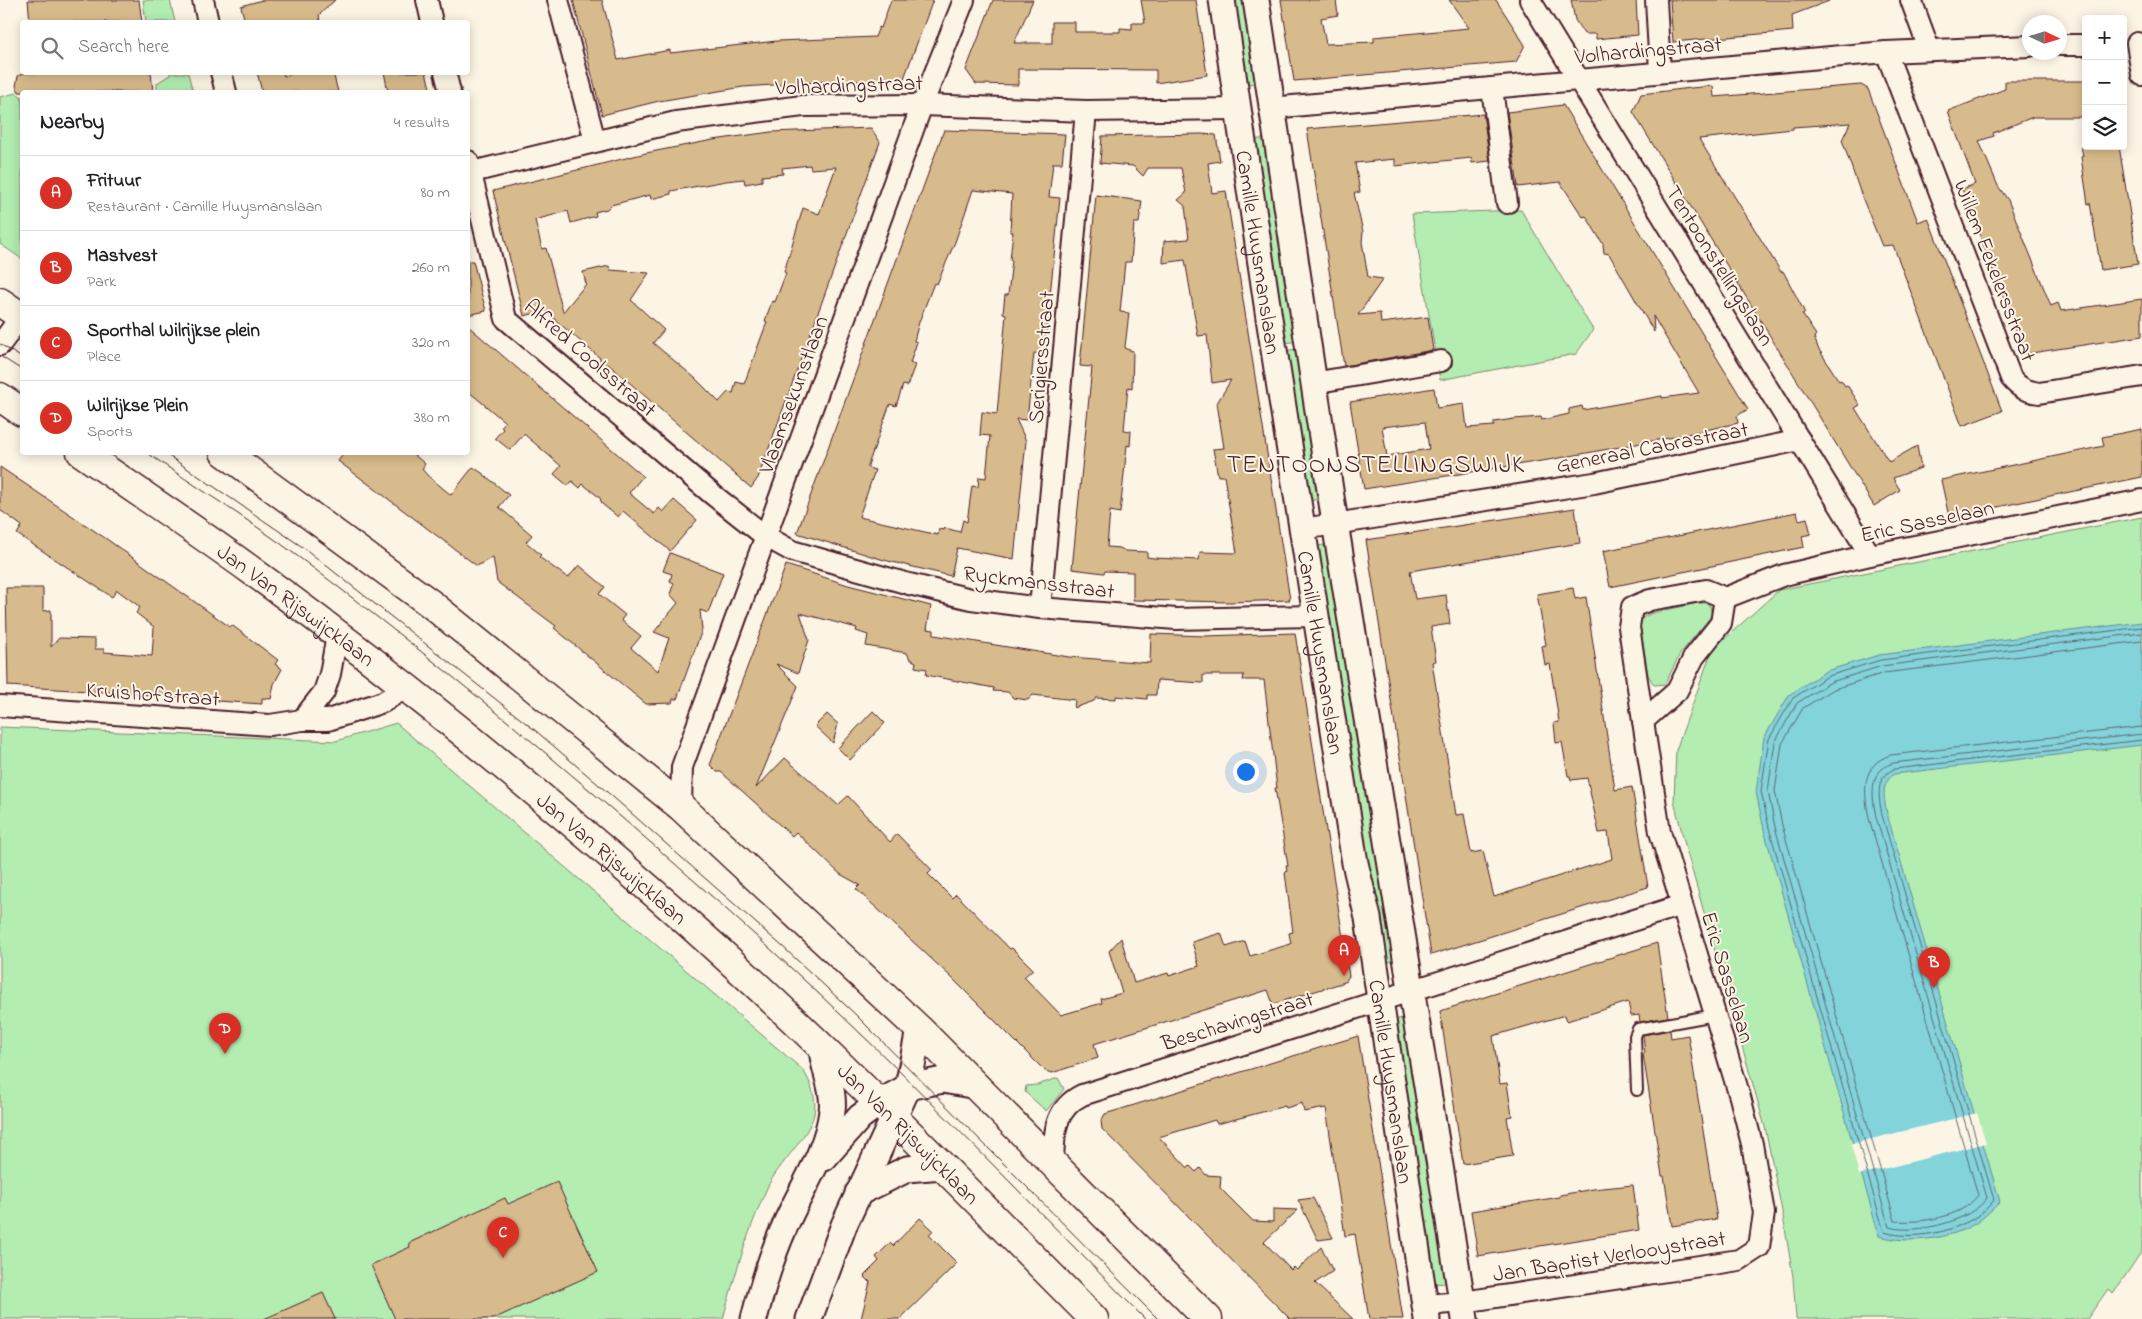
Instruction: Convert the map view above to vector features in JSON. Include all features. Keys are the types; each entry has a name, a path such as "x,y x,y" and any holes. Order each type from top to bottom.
{"main road":[{"path":"0,397 20,411"},
{"name":"Jan Van Rijswijcklaan","path":"85,455 253,571 406,687 489,753 642,882 887,1110 1094,1319"},
{"path":"228,455 431,604 681,808 919,1028 1208,1319"}],"street":[{"path":"203,0 208,20"},
{"path":"427,0 432,20"},
{"path":"558,0 594,141"},
{"name":"Vlaamsekunstlaan","path":"681,808 682,766 922,105 964,0"},
{"name":"Camille Huysmanslaan","path":"1222,0 1355,863 1368,918 1381,1000 1426,1312 1464,1310 1312,383 1256,0"},
{"name":"Tentoonstellingslaan","path":"1530,0 1870,555"},
{"path":"1656,0 1660,71"},
{"path":"1911,0 1929,49"},
{"path":"2134,43 2142,75"},
{"path":"2067,45 2082,44"},
{"name":"Volhardingstraat","path":"1271,108 1660,71 1886,52 2022,46"},
{"name":"Willem Eekelersstraat","path":"1886,52 2011,378 2018,386 2027,391 2039,392 2142,376"},
{"path":"222,75 226,90"},
{"path":"446,75 450,90"},
{"path":"1492,88 1507,203"},
{"name":"Volhardingstraat","path":"470,169 676,122 761,110 853,104 1086,111 1238,109"},
{"name":"Serigiersstraat","path":"1040,608 1086,111"},
{"name":"Alfred Coolsstraat","path":"470,177 506,319 712,494 765,536"},
{"path":"0,345 16,312"},
{"path":"1312,383 1441,361"},
{"name":"Generaal Cabrastraat","path":"1303,528 1594,483 1800,440"},
{"name":"Eric Sasselaan","path":"1759,1246 1764,1213 1758,1176 1740,1097 1660,832 1629,627 1632,607 1650,600 1706,590 1725,598 1784,575 1870,555 2142,500"},
{"name":"Ryckmansstraat","path":"765,536 792,551 909,584 971,599 1040,608 1176,619 1316,616"},
{"path":"1643,721 1677,691 1694,657 1721,623 1725,598"},
{"path":"302,720 324,692 330,674 337,635"},
{"name":"Kruishofstraat","path":"0,706 270,725 302,720 328,720 383,702 406,687"},
{"name":"Beschavingstraat","path":"1053,1162 1056,1124 1066,1106 1082,1094 1682,905"},
{"path":"809,1319 830,1257 858,1193 887,1110 908,1087 919,1028"},
{"path":"754,1319 762,1286 784,1228 813,1170 829,1130 832,1111 828,1075 823,1064 822,1048"},
{"path":"908,1087 943,1080 977,1086"},
{"path":"813,1170 854,1124 887,1110"},
{"path":"858,1193 907,1169 942,1166"},
{"name":"Jan Baptist Verlooystraat","path":"1464,1310 1739,1260 1759,1246"}],"lane":[{"path":"1637,1090 1635,1041 1638,1029 1715,1015"}],"green space":[{"path":"143,0 170,0 175,20 146,20"},
{"path":"1230,0 1247,0 1260,83 1243,84"},
{"path":"170,75 189,75 192,90 157,90 157,83"},
{"path":"16,93 20,96 20,258 0,244 0,97"},
{"path":"1268,138 1300,341 1284,343 1252,140"},
{"path":"1521,210 1593,330 1576,354 1440,380 1412,214"},
{"path":"1301,348 1325,498 1309,501 1285,351"},
{"path":"2142,517 2142,1251 2113,1294 2108,1289 2087,1319 1796,1319 1793,1277 1765,1127 1674,801 1676,750 1712,650 1779,590"},
{"path":"1332,544 1398,960 1381,963 1316,546"},
{"path":"1706,603 1710,606 1712,615 1680,654 1665,684 1654,685 1648,675 1640,624 1642,618 1652,613"},
{"path":"396,723 803,1070 806,1075 814,1096 815,1108 811,1123 767,1188 748,1236 723,1319 0,1319 0,727 336,741"},
{"path":"1406,1017 1447,1283 1432,1284 1391,1021"},
{"path":"1058,1078 1064,1089 1046,1111 1025,1092 1026,1086 1037,1085"}],"water":[{"path":"2142,622 2142,745 1894,774 1887,782 1884,792 1887,814 2000,1202 1976,1223 1966,1229 1942,1237 1903,1240 1879,1236 1764,830 1756,792 1764,738 1789,695 1826,671 1879,655"}],"pier":[{"path":"1977,1113 1986,1143 1859,1175 1851,1144"}],"building":[{"path":"28,0 139,0 142,20 30,20"},
{"path":"262,0 335,0 319,15 320,20 244,20 241,6"},
{"path":"573,0 602,0 618,60 670,50 670,53 777,41 875,37 879,27 881,28 891,0 933,0 903,81 833,81 743,87 659,101 602,115"},
{"path":"993,0 1033,0 1014,43 1052,43 1052,22 1075,22 1075,32 1120,32 1120,28 1132,29 1132,23 1145,23 1141,0 1196,0 1207,75 1156,83 1156,70 1018,69 1018,85 976,84 966,70"},
{"path":"1281,0 1336,0 1338,15 1321,18 1326,44 1374,42 1374,37 1469,28 1449,0 1496,0 1525,45 1516,62 1294,81"},
{"path":"1571,0 1636,0 1638,35 1596,39 1596,34 1584,34 1575,20"},
{"path":"1670,0 1829,1 1792,15 1793,31 1673,42"},
{"path":"151,75 153,90 20,90 19,92 16,86 18,76"},
{"path":"258,75 334,75 338,90 262,90"},
{"path":"385,75 427,75 430,90 388,90"},
{"path":"2005,81 2082,81 2082,117 2033,117 1993,133 1994,136 1979,141 1998,186 2008,200 2051,306 2058,303 2061,311 2142,299 2142,336 2025,354 1962,189 1975,184 1948,111 2005,89"},
{"path":"1861,85 1868,89 1918,222 1928,218 2002,411 1962,426 1893,245 1882,246 1862,197 1842,140 1850,123 1793,127 1793,129 1699,139 1781,272 1783,271 1805,313 1802,314 1816,335 1814,337 1818,348 1839,381 1841,380 1845,386 1847,385 1860,405 1855,408 1889,462 1917,446 1921,468 1893,478 1900,490 1874,506 1633,112 1641,94 1691,88 1713,86 1714,97"},
{"path":"1563,105 1748,409 1737,416 1738,423 1669,438 1548,460 1364,489 1350,402 1434,388 1437,408 1464,404 1467,428 1494,426 1494,422 1514,419 1541,417 1542,420 1569,414 1569,409 1582,406 1583,410 1662,396 1662,398 1699,393 1653,316 1654,332 1609,254 1604,253 1603,244 1586,216 1583,217 1560,182 1518,187 1507,112","holes":["1425,422 1429,449 1387,456 1382,427"]},
{"path":"1483,114 1490,161 1472,163 1471,158 1395,166 1395,159 1355,163 1360,192 1354,193 1363,232 1362,242 1368,277 1383,279 1358,315 1380,313 1381,323 1428,317 1433,350 1344,366 1307,129"},
{"path":"871,128 880,142 758,478 751,488 608,364 601,373 600,358 545,311 524,316 493,191 646,153 713,140 771,132","holes":["810,165 811,169 836,167 819,214 803,208 784,272 786,273 775,302 772,301 765,321 767,322 744,384 736,382 733,393 728,392 719,402 695,378 653,343 664,330 631,300 649,273 610,270 609,266 583,272 586,284 563,312 546,248 542,249 535,220 568,211 571,223 596,216 595,212 607,209 611,205 650,195 651,199 671,194 671,191 726,181 744,179 745,184 762,181 762,176 783,174 782,168"]},
{"path":"944,130 1065,134 1062,163 1053,163 1049,197 1060,198 1044,354 1034,353 1027,420 1016,419 1026,441 1014,559 957,548 951,576 884,560 797,533","holes":["973,190 1012,194 1010,232 1013,232 1010,260 1012,260 1008,295 1005,295 1003,313 1006,314 997,414 982,412 980,435 990,436 986,478 979,477 978,487 972,486 967,522 963,520 960,532 945,528 944,530 939,529 938,535 859,517 875,470 868,468 868,465 890,404 896,406 903,385 907,386 915,365 910,363 917,342 914,341 919,322 934,283 937,284 955,242"]},
{"path":"1216,135 1220,161 1208,163 1212,193 1226,191 1290,600 1230,602 1133,600 1133,572 1105,571 1104,573 1072,569 1092,367 1080,366 1096,195 1142,201 1139,223 1134,223 1131,262 1125,262 1120,312 1129,313 1125,347 1133,351 1132,388 1128,387 1124,430 1131,431 1130,446 1127,445 1120,513 1110,511 1107,547 1120,548 1125,551 1147,552 1147,557 1154,558 1199,560 1200,552 1237,553 1224,476 1218,476 1213,449 1224,448 1217,403 1231,380 1212,383 1207,335 1198,336 1185,260 1163,263 1164,241 1189,239 1185,206 1178,200 1186,193 1181,168 1148,168 1143,176 1133,166 1100,163 1102,136"},
{"path":"2081,146 2082,150 2120,150 2138,264 2101,270 2090,203 2088,204 2081,157 2083,156"},
{"path":"470,261 473,261 486,311 470,315"},
{"path":"470,328 643,476 629,493 654,514 659,508 663,512 674,500 697,520 670,551 623,511 618,517 602,504 600,498 583,484 580,488 572,481 568,486 554,474 561,466 524,434 510,450 495,438 503,429 501,427 505,422 470,393"},
{"path":"2142,429 2142,477 1949,517 1941,480 2104,446 2102,437"},
{"path":"343,455 414,455 425,464 422,469 427,475 451,495 473,467 509,495 499,507 532,535 526,542 541,555 539,557 568,578 579,565 605,587 599,594 625,615 621,620 641,636 631,648 658,671 669,638 654,632 678,603 670,594 674,583 670,581 672,574 663,571 670,553 723,573 708,613 700,610 702,630 677,699 673,699 672,703 646,704 554,628 556,626 497,582 493,557 477,566 338,461"},
{"path":"0,467 108,540 230,627 233,626 278,660 275,664 282,669 274,684 271,699 262,698 262,704 217,701 217,699 8,686 6,588 43,588 43,611 51,610 51,647 59,638 95,639 95,649 104,649 104,652 152,656 154,627 136,613 140,607 117,590 112,597 17,534 22,526 0,510"},
{"path":"1575,508 1580,543 1410,571 1415,599 1446,595 1450,624 1431,627 1436,661 1432,662 1456,815 1464,814 1471,853 1483,851 1494,897 1612,859 1608,832 1599,833 1587,778 1571,780 1570,776 1568,776 1562,742 1556,743 1554,723 1559,722 1550,664 1545,665 1542,646 1546,645 1537,594 1573,588 1575,599 1586,597 1615,790 1632,787 1648,887 1431,955 1366,540"},
{"path":"1797,512 1799,520 1807,518 1811,534 1802,536 1804,547 1610,587 1603,551"},
{"path":"786,565 848,585 931,606 927,629 934,630 934,635 1069,657 1150,663 1151,634 1205,636 1295,633 1349,976 1345,982 1273,1004 1268,990 1094,1044 1098,1058 1052,1073 1045,1071 951,977 856,889 860,885 840,874 796,832 792,836 721,772 717,772 710,765","holes":["800,613 857,628 856,631 868,635 866,646 907,653 910,659 916,662 915,667 927,669 926,675 994,688 993,691 1008,692 1013,698 1028,700 1033,695 1075,700 1074,708 1094,701 1096,698 1116,699 1116,696 1147,699 1147,695 1156,695 1157,680 1203,683 1203,675 1244,675 1243,680 1264,680 1277,788 1275,788 1288,866 1286,866 1287,871 1285,873 1293,932 1289,933 1291,944 1250,956 1245,941 1226,947 1221,933 1192,942 1199,966 1169,976 1168,973 1134,983 1121,938 1109,951 1122,993 1101,999 1102,1003 1061,1015 1024,977 1033,969 1012,948 1010,949 956,894 952,898 928,874 932,870 897,834 890,842 848,796 838,805 785,758 756,788 798,686 776,664 798,673 809,640"]},
{"path":"873,711 885,723 850,760 838,748"},
{"path":"827,714 838,724 833,743 815,726"},
{"path":"1657,943 1668,1017 1640,1022 1639,1015 1631,1016 1628,1002 1567,1021 1565,1015 1493,1036 1500,1084 1507,1083 1512,1116 1507,1117 1513,1156 1463,1164 1440,1011"},
{"path":"1670,1030 1671,1038 1688,1035 1717,1219 1672,1226 1664,1176 1662,1176 1643,1054 1645,1053 1643,1035"},
{"path":"1358,1036 1403,1319 1369,1319 1355,1234 1345,1236 1326,1108 1304,1112 1302,1103 1217,1124 1215,1120 1159,1137 1188,1168 1190,1166 1196,1172 1200,1168 1206,1175 1221,1176 1220,1188 1253,1221 1273,1222 1273,1209 1298,1210 1264,1242 1291,1270 1294,1267 1297,1270 1321,1247 1333,1271 1315,1283 1353,1319 1290,1319 1102,1129 1101,1121 1105,1114"},
{"path":"557,1182 598,1272 493,1319 395,1319 371,1265 410,1247 409,1243 505,1198 508,1204"},
{"path":"1633,1185 1639,1230 1478,1256 1471,1211 1560,1197 1560,1195 1593,1189"},
{"path":"1313,1198 1333,1238 1318,1240 1298,1200"},
{"path":"920,1218 933,1230 929,1235 957,1263 900,1319 861,1319 870,1282 864,1276 879,1261 876,1257 890,1243 893,1246"},
{"path":"323,1293 335,1319 264,1319"}],"tram line":[{"path":"0,344 20,357"},
{"path":"0,356 20,369"},
{"path":"150,455 243,517 362,605 483,701 602,800 823,998 962,1134 1145,1319"},
{"path":"167,455 304,548 536,731 613,797 783,947 856,1015 1158,1319"}],"place":[{"name":"Frituur","path":"1344,976"},
{"name":"Mastvest","path":"1934,988"},
{"name":"Wilrijkse Plein","path":"225,1054"},
{"name":"Sporthal Wilrijkse plein","path":"503,1258"}],"district":[{"name":"TENTOONSTELLINGSWIJK","path":"1376,463"}]}
